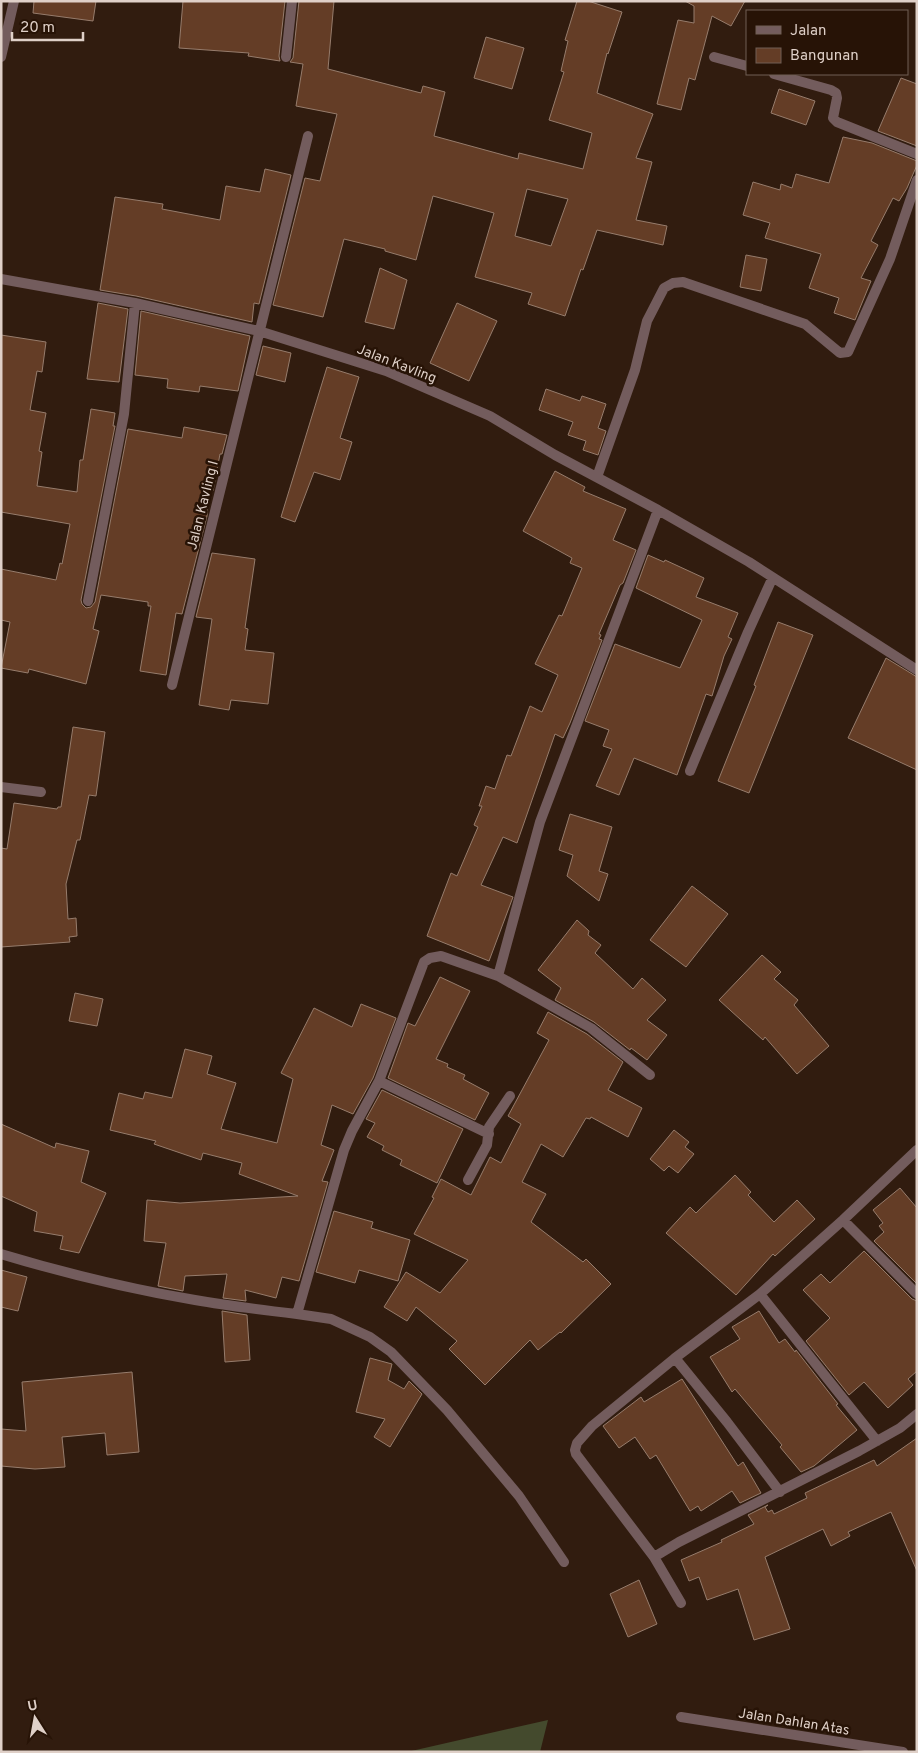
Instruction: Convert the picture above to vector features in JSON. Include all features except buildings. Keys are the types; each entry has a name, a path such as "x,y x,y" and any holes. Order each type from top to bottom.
{"street":[{"path":"286,57 292,1"},
{"path":"1,57 12,2"},
{"path":"714,57 746,66"},
{"path":"778,75 831,90 836,94 837,98 833,118 837,122 917,154"},
{"name":"Jalan Kavling I","path":"172,685 308,136"},
{"path":"597,477 635,370 647,321 664,288 673,283 683,282 805,324 840,353 848,352 890,259 917,180"},
{"name":"Jalan Kavling","path":"1,279 135,303 259,331 386,371 490,416 555,455 658,510 749,562 772,579 917,670"},
{"path":"88,601 124,414 135,303"},
{"path":"498,976 540,822 658,510"},
{"path":"690,771 772,579"},
{"path":"1,787 41,792"},
{"path":"297,1314 344,1150 379,1081 424,962 430,958 441,956 498,976 591,1028 650,1075"},
{"path":"379,1081 489,1134"},
{"path":"468,1180 487,1145 490,1127 510,1096"},
{"path":"681,1603 654,1557 576,1454 574,1450 577,1443 592,1426 676,1358 760,1294 843,1220 917,1150"},
{"path":"843,1220 917,1294"},
{"path":"1,1254 143,1290 195,1300 331,1319 370,1337 391,1352 447,1410 519,1496 564,1562"},
{"path":"760,1294 877,1441"},
{"path":"676,1358 780,1492"},
{"path":"654,1557 679,1542 877,1441 900,1428 917,1414"},
{"name":"Jalan Dahlan Atas","path":"681,1717 903,1752"}],"green space":[{"path":"548,1720 540,1752 407,1752"}]}
